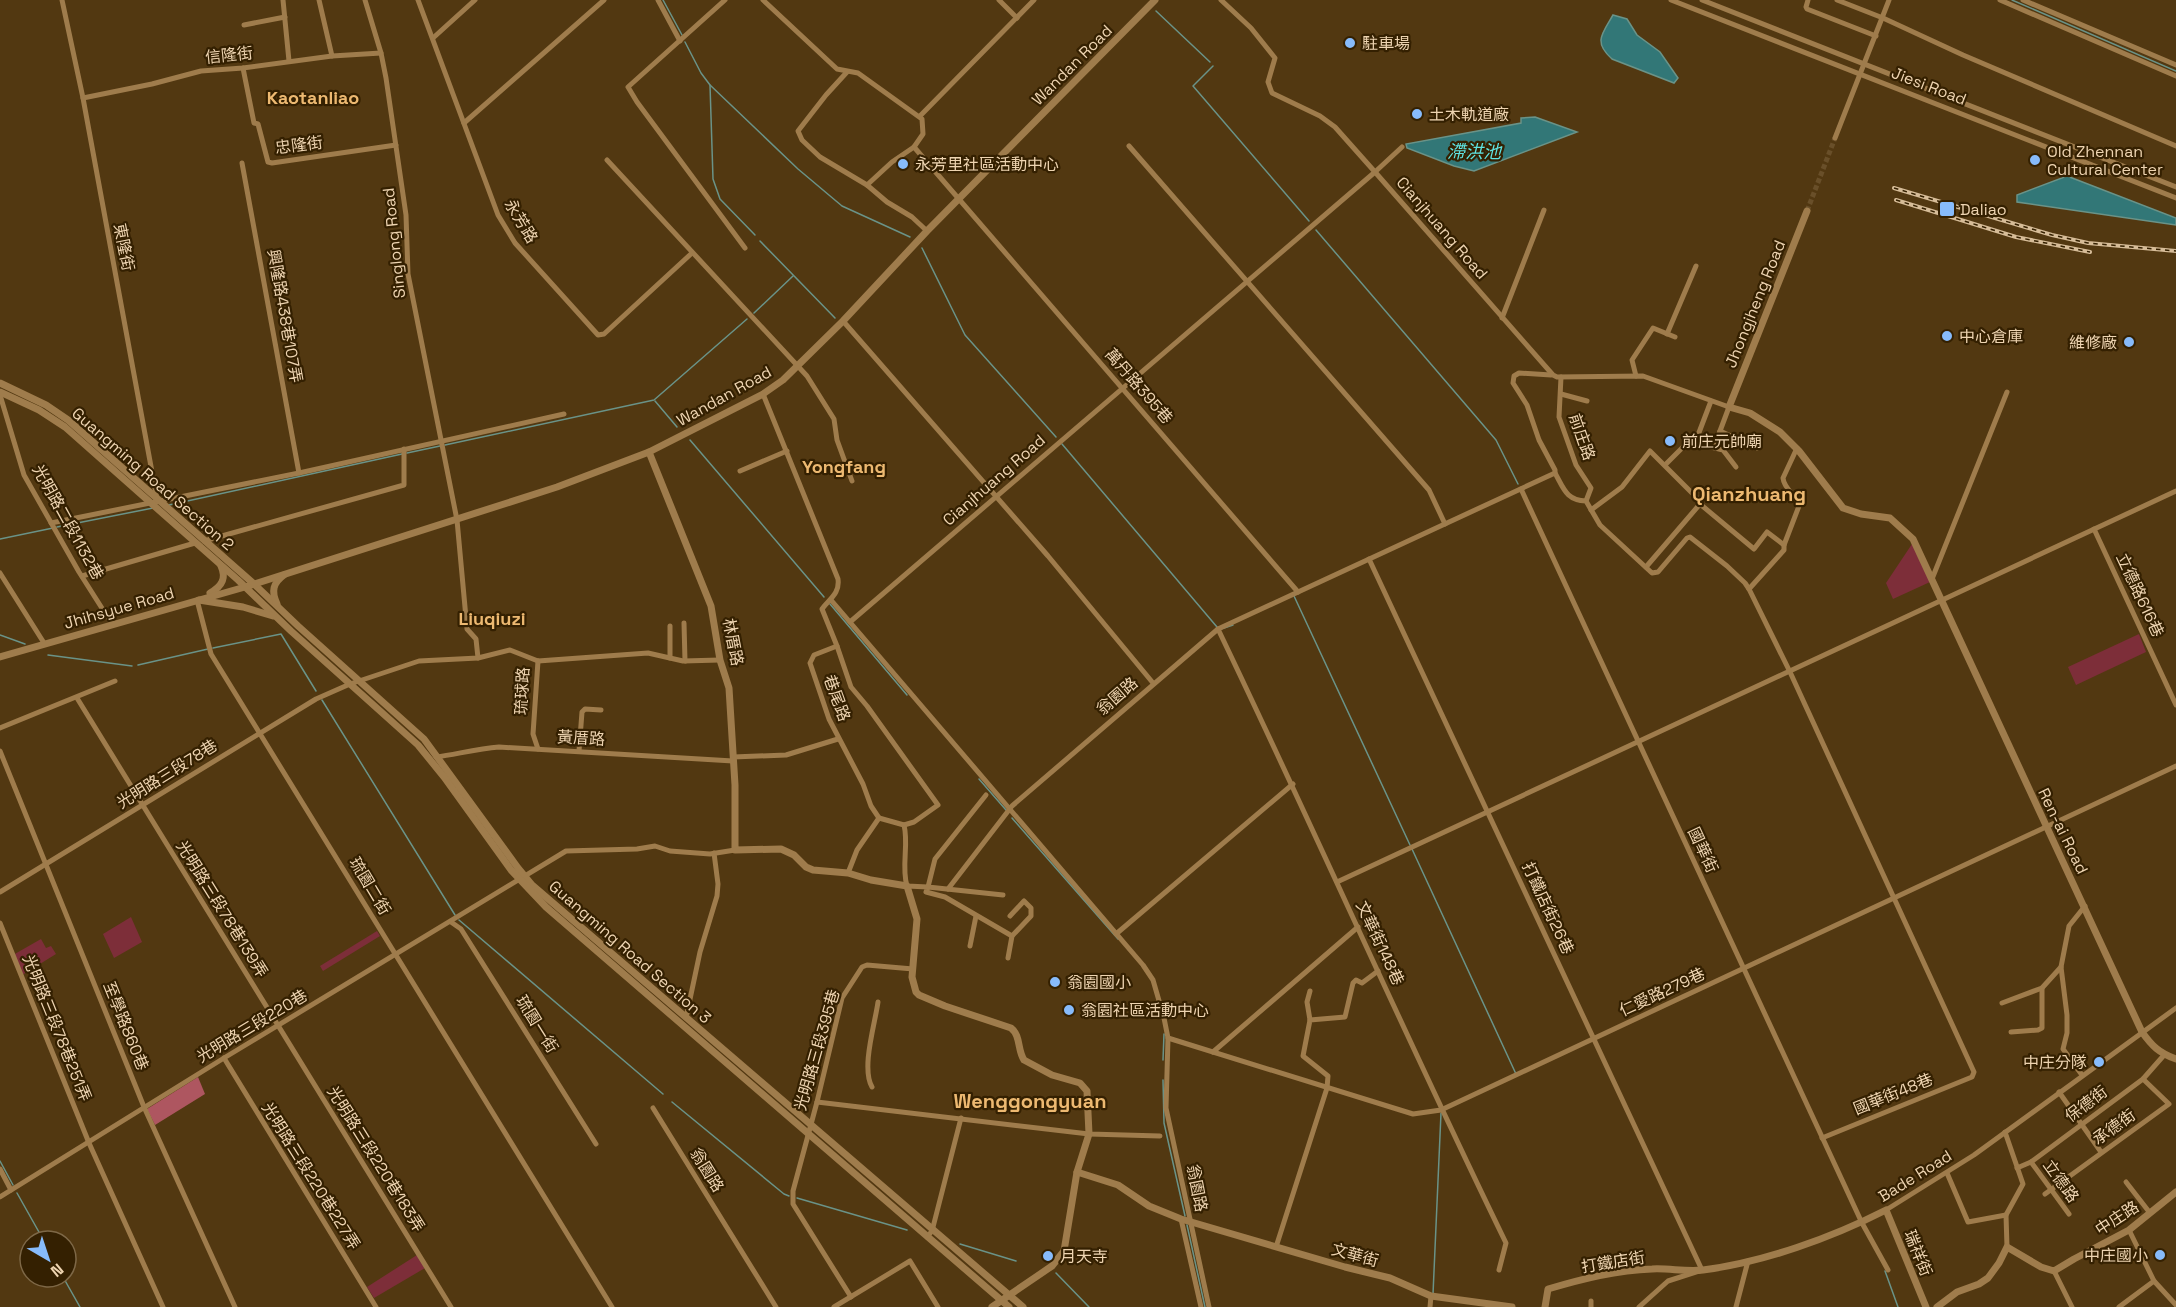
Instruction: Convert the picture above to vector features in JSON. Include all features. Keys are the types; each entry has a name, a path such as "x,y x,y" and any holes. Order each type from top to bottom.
{"street":[{"name":"東隆街","path":"62,0 82,98 155,502"},
{"path":"283,0 289,61"},
{"path":"319,0 332,56"},
{"name":"Singlong Road","path":"365,0 381,53 406,215 408,274 457,520"},
{"path":"418,0 464,123 604,0"},
{"path":"433,38 474,0"},
{"path":"658,0 680,41"},
{"path":"725,0 628,87 745,248"},
{"path":"763,0 837,69 858,73 920,117 923,134 914,147 892,162 867,185"},
{"path":"999,0 1017,18"},
{"path":"920,117 1034,0"},
{"name":"Wandan Road","path":"245,587 557,487 649,452 763,394 783,380 843,321 927,231 1154,0"},
{"path":"1221,0 1251,28 1275,58 1268,82 1272,93 1320,116 1335,127 1375,172 1402,147"},
{"name":"Jiesi Road","path":"1671,0 2176,198"},
{"name":"Jiesi Road","path":"1702,0 2176,188"},
{"path":"1808,0 1806,7 1808,9 1876,36"},
{"path":"1837,0 2176,146"},
{"path":"1835,138 1889,0"},
{"path":"2000,0 2176,76"},
{"path":"2022,0 2176,65"},
{"path":"244,25 285,17"},
{"name":"信隆街","path":"82,98 152,84 201,71 332,56 381,53"},
{"name":"忠隆街","path":"243,68 254,123 258,124 268,162 396,146"},
{"path":"847,72 798,131 802,141 820,158 867,185 887,202 912,217 927,231"},
{"name":"永芳路","path":"464,123 498,215 515,243 598,335 604,334 692,253"},
{"path":"1130,146 1429,490 1445,524"},
{"name":"萬丹路395巷","path":"914,147 1298,592"},
{"path":"607,160 815,387 834,419 837,440 852,481"},
{"name":"興隆路438巷107弄","path":"242,164 299,473"},
{"name":"Cianjhuang Road","path":"850,622 1375,172 1553,375"},
{"path":"1502,318 1544,210"},
{"name":"Jhongjheng Road","path":"1729,407 1807,211"},
{"path":"1667,334 1696,266"},
{"path":"843,321 996,496 1153,683"},
{"path":"1636,376 1632,360 1653,328 1675,337"},
{"path":"1893,897 1790,672 1745,583 1690,537 1658,572 1652,573 1600,525 1586,501 1571,498 1555,473 1534,427 1527,405 1513,383 1514,376 1519,373 1561,377 1636,376 1652,379 1750,413 1767,422 1797,448 1843,508 1861,514 1890,518 1906,531 1917,545 1942,600"},
{"name":"前庄路","path":"1561,377 1559,417 1576,465 1591,488 1586,501"},
{"name":"Guangming Road Section 2","path":"0,383 46,405 68,420 195,543 245,587"},
{"path":"1932,579 2007,392"},
{"name":"Guangming Road Section 2","path":"0,394 39,410 65,427 254,584"},
{"name":"光明路二段1132巷","path":"0,394 24,475 112,624"},
{"path":"763,394 838,579 838,589 824,606 823,612 854,692 867,706 938,805 914,822 904,825 879,818 857,850 848,873"},
{"path":"1561,394 1587,401"},
{"path":"1695,443 1711,401"},
{"path":"1714,447 1729,407"},
{"path":"51,523 404,452 564,414"},
{"path":"1720,431 1757,448"},
{"path":"1665,465 1685,445 1695,443 1726,452 1736,466"},
{"path":"1749,589 1784,550 1799,506 1783,482 1797,448"},
{"path":"740,471 787,451"},
{"path":"1591,510 1622,487 1650,451 1698,499 1700,504 1754,549 1767,532 1784,545"},
{"path":"204,541 404,485 404,452"},
{"name":"林厝路","path":"649,452 711,606 720,660 729,688 735,850"},
{"name":"翁園路","path":"948,889 1010,809 1153,683 1220,628 1555,473"},
{"name":"國華街","path":"1521,489 1822,1138 1888,1270"},
{"path":"1336,882 2176,491"},
{"path":"1646,567 1700,504"},
{"path":"457,520 467,629 476,639 478,658"},
{"name":"立德路616巷","path":"2094,529 2176,705"},
{"path":"82,576 195,543"},
{"name":"打鐵店街26巷","path":"1369,559 1702,1270"},
{"path":"197,600 219,587 224,574 220,564"},
{"path":"0,573 44,643"},
{"path":"282,611 273,594 274,586 287,573"},
{"name":"Guangming Road Section 3","path":"254,584 424,739 433,759"},
{"name":"Guangming Road Section 3","path":"245,587 433,759 521,878 546,907 808,1135 1004,1298 1023,1307"},
{"name":"Jhihsyue Road","path":"0,657 245,587"},
{"path":"197,600 262,611 277,618"},
{"name":"琉園二街","path":"197,600 211,654 612,1307"},
{"name":"翁園路","path":"831,600 1143,965 1153,980 1168,1038 1166,1108 1191,1221 1149,1206 1118,1185 1077,1172"},
{"name":"Ren-ai Road","path":"1942,600 2142,1032 2152,1047 2176,1059"},
{"path":"684,623 686,661"},
{"path":"670,626 670,658"},
{"name":"文華街148巷","path":"1220,628 1442,1111 1506,1243 1499,1270"},
{"name":"巷尾路","path":"837,646 814,655 810,663 838,739 863,783 871,806 879,818"},
{"name":"琉球路","path":"350,684 419,661 478,658 510,650 538,661 533,734 538,749"},
{"path":"538,661 648,653 686,661 720,660"},
{"path":"0,728 115,681"},
{"name":"光明路三段78巷","path":"0,892 260,732 316,699 350,684"},
{"name":"光明路三段78巷139弄","path":"77,698 279,1026"},
{"path":"579,752 582,712 601,710"},
{"name":"黃厝路","path":"433,759 464,754 478,748 733,759 786,755 838,739"},
{"name":"至學路860巷","path":"0,751 144,1107 235,1307"},
{"name":"仁愛路279巷","path":"1442,1111 1893,897 2176,766"},
{"path":"1116,934 1293,784"},
{"path":"986,795 935,859 926,892 945,897 1012,936"},
{"path":"904,825 907,886 917,919 913,987 919,995 975,1017 1011,1028 1017,1036 1024,1060 1052,1075 1080,1083 1087,1091 1089,1134 1077,1172 1064,1251 1053,1266 992,1307"},
{"name":"光明路三段220巷","path":"0,1197 566,851 637,849 655,846 670,851 714,853 735,850"},
{"path":"735,850 781,849 794,855 806,867 813,870 848,873 871,880 907,886 1003,896"},
{"path":"684,1027 700,952 717,896 714,853"},
{"name":"Guangming Road Section 3","path":"521,878 811,1124 929,1234"},
{"name":"國華街48巷","path":"1822,1138 1974,1075 1893,897"},
{"path":"1008,958 1012,936 1031,916 1031,908 1024,901 1010,916"},
{"path":"2082,1075 2064,1049 2067,1015 2061,967 2069,926 2085,906"},
{"path":"970,946 976,916"},
{"name":"琉園一街","path":"451,922 461,929 596,1144"},
{"name":"光明路三段78巷251弄","path":"0,923 89,1143 163,1307"},
{"path":"1213,1052 1358,927"},
{"name":"光明路三段395巷","path":"811,1124 842,999 862,967 867,965 913,969"},
{"path":"2002,1003 2042,988 2061,967"},
{"path":"1310,1020 1345,1017 1353,982 1356,980 1362,983 1378,971"},
{"path":"2010,1032 2042,1028 2042,988"},
{"path":"1276,1247 1327,1088 1328,1076 1303,1056 1310,1020 1306,1002 1310,991"},
{"path":"872,1087 868,1080 867,1065 878,1002"},
{"name":"Bade Road","path":"1639,1307 1668,1281 1812,1242 1886,1210 1925,1184 1947,1173 2176,1008"},
{"name":"光明路三段220巷183弄","path":"279,1026 451,1307"},
{"path":"1168,1038 1413,1114 1442,1111"},
{"name":"保德街","path":"2017,1168 2031,1162 2143,1079 2164,1054"},
{"name":"光明路三段220巷227弄","path":"224,1058 376,1307"},
{"name":"承德街","path":"2048,1192 2169,1104 2143,1079"},
{"path":"2059,1092 2102,1152"},
{"path":"817,1102 1089,1134 1160,1136"},
{"name":"翁園路","path":"653,1108 776,1307"},
{"path":"929,1234 961,1118"},
{"path":"811,1124 792,1200 851,1297"},
{"path":"1937,1307 1957,1292 1988,1278 2000,1263 2007,1247 2006,1215 2023,1184 2005,1132"},
{"name":"立德路","path":"2031,1162 2048,1192 2069,1214"},
{"path":"0,1169 11,1190"},
{"path":"1947,1173 1968,1222 2006,1215"},
{"path":"2126,1182 2151,1213"},
{"name":"中庄路","path":"2054,1271 2074,1258 2129,1230 2176,1192"},
{"name":"瑞祥街","path":"1886,1210 1926,1307"},
{"path":"1181,1219 1201,1307"},
{"path":"1191,1221 1209,1307"},
{"name":"文華街","path":"1191,1221 1390,1278 1432,1296 1512,1307"},
{"path":"2129,1230 2154,1281 2176,1305"},
{"path":"2007,1247 2041,1267 2054,1271 2072,1307"},
{"path":"834,1307 910,1261 938,1307"},
{"path":"1737,1307 1748,1261"},
{"name":"打鐵店街","path":"1545,1307 1548,1289 1614,1272 1653,1269 1702,1270"},
{"path":"2119,1307 2154,1281"},
{"path":"1430,1307 1432,1296"},
{"name":"Guangming Road Section 3","path":"1004,1298 1009,1307"}],"shaded area":[{"path":"1912,544 1930,582 1893,599 1886,583"},
{"path":"2139,634 2146,652 2076,685 2068,667"},
{"path":"131,917 142,942 114,958 103,934"},
{"path":"377,931 380,936 323,971 320,966"},
{"path":"41,939 46,948 51,946 56,954 22,975 13,955"},
{"path":"198,1077 205,1094 155,1125 147,1109"},
{"path":"417,1255 425,1268 374,1298 367,1287"}],"water":[{"path":"1613,15 1627,19 1637,35 1660,52 1678,78 1674,83 1612,59 1606,53 1601,38"},
{"name":"滯洪池","path":"1535,117 1577,132 1474,171 1407,148 1406,144 1521,123 1521,118"},
{"path":"2067,176 2176,218 2176,225 2017,202 2017,195"}],"waterway":[{"path":"663,0 682,35"},
{"path":"2012,0 2176,71"},
{"path":"1156,11 1210,62"},
{"path":"685,42 710,85 713,179 720,199 755,235"},
{"path":"1213,66 1193,86 1309,221"},
{"path":"710,85 798,169 842,206 910,237"},
{"path":"1316,230 1496,440 1518,484"},
{"path":"760,241 835,318"},
{"path":"922,248 965,335 1056,437"},
{"path":"754,313 793,276"},
{"path":"445,445 654,400 747,319"},
{"path":"655,401 677,427"},
{"path":"690,440 824,597"},
{"path":"1062,444 1217,627"},
{"path":"407,453 440,446"},
{"path":"169,505 402,454"},
{"path":"57,527 153,508"},
{"path":"0,539 53,528"},
{"path":"1294,596 1410,845"},
{"path":"830,604 907,695"},
{"path":"1221,629 1233,625"},
{"path":"213,648 281,634 316,691"},
{"path":"0,635 25,644"},
{"path":"138,665 208,649"},
{"path":"48,655 132,666"},
{"path":"322,700 455,915"},
{"path":"979,779 1006,810"},
{"path":"1012,818 1118,939"},
{"path":"1412,849 1516,1074"},
{"path":"459,920 663,1094"},
{"path":"1163,1060 1164,1034"},
{"path":"1163,1080 1164,1123 1185,1216"},
{"path":"672,1102 789,1196"},
{"path":"1433,1294 1441,1113"},
{"path":"0,1161 13,1185"},
{"path":"17,1193 37,1229"},
{"path":"797,1198 907,1230"},
{"path":"1187,1225 1205,1307"},
{"path":"960,1244 1016,1261"},
{"path":"1885,1271 1898,1307"},
{"path":"1056,1273 1089,1307"},
{"path":"70,1289 80,1307"}],"tunnel":[{"path":"1807,211 1835,138"}],"railway":[{"path":"1894,188 2052,235 2088,243 2176,251"},
{"path":"1896,200 2016,237 2090,252"}],"place":[{"name":"駐車場","path":"1350,43"},
{"name":"土木軌道廠","path":"1417,114"},
{"name":"Old Zhennan Cultural Center","path":"2035,160"},
{"name":"永芳里社區活動中心","path":"903,164"},
{"name":"Daliao","path":"1947,209"},
{"name":"中心倉庫","path":"1947,336"},
{"name":"維修廠","path":"2129,342"},
{"name":"前庄元帥廟","path":"1670,441"},
{"name":"翁園國小","path":"1055,982"},
{"name":"翁園社區活動中心","path":"1069,1010"},
{"name":"中庄分隊","path":"2099,1062"},
{"name":"中庄國小","path":"2160,1255"},
{"name":"月天寺","path":"1048,1256"}],"district":[{"name":"Kaotanliao","path":"313,97"},
{"name":"Yongfang","path":"844,466"},
{"name":"Qianzhuang","path":"1749,494"},
{"name":"Liuqiuzi","path":"492,618"},
{"name":"Wenggongyuan","path":"1030,1101"}]}
